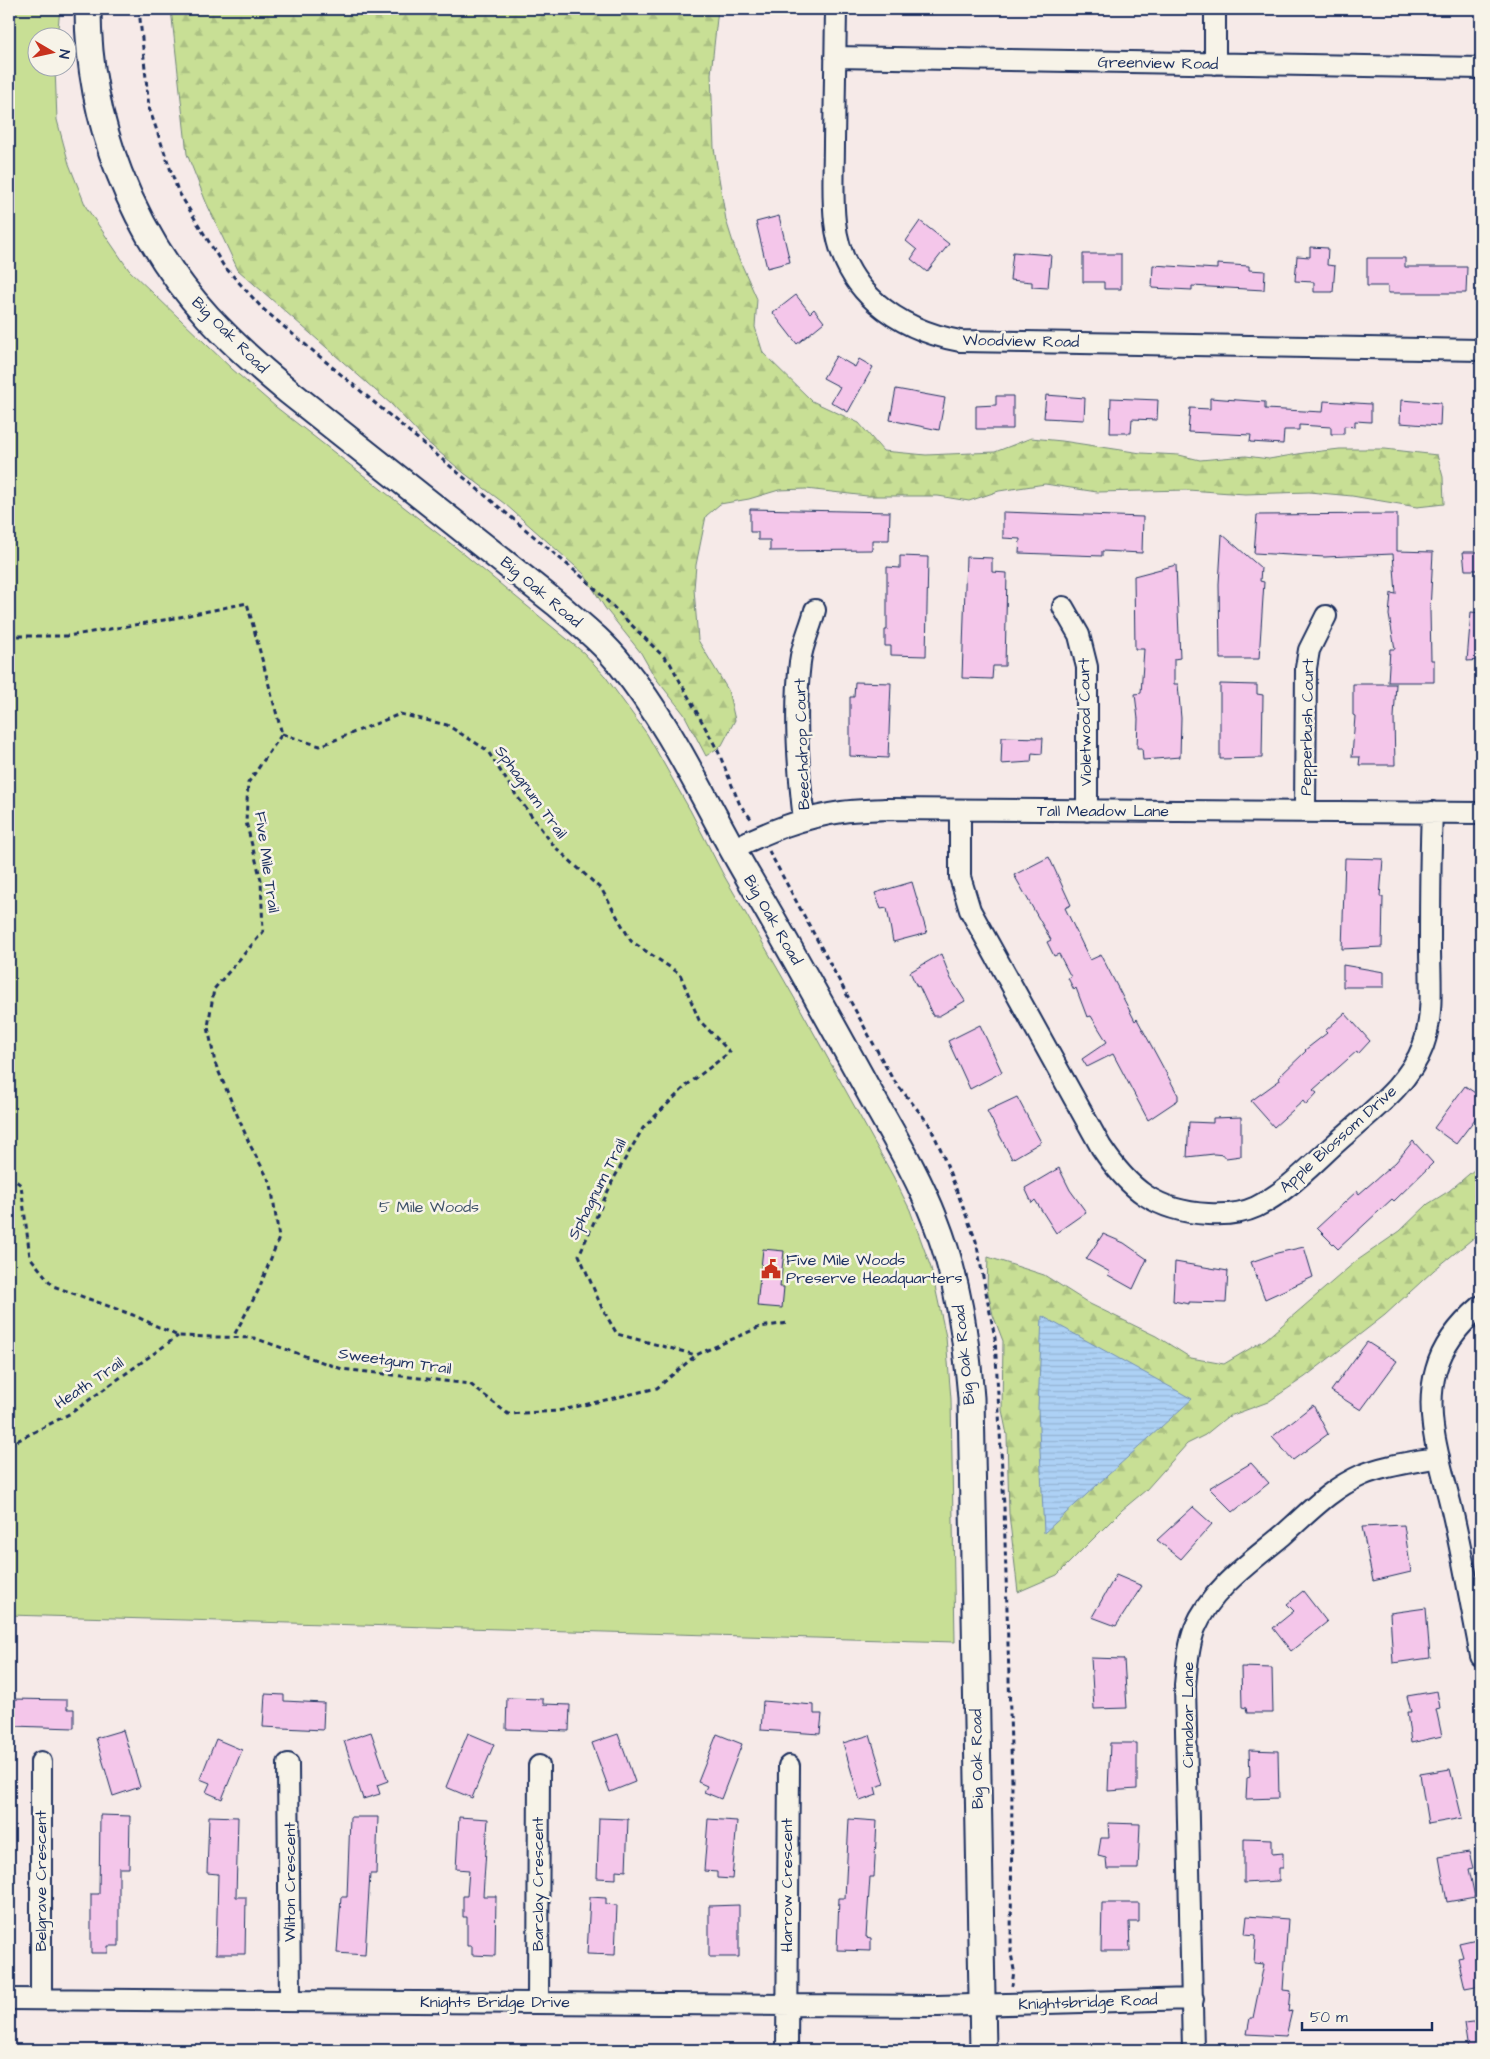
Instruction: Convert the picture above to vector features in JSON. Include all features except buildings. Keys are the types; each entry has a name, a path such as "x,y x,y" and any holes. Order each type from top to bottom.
{"street":[{"name":"Big Oak Road","path":"88,9 90,51 95,92 111,152 138,216 157,250 213,322 245,354 479,541 597,639 620,663 656,712 708,801 732,849 813,989 920,1185 936,1222 953,1274 965,1333 971,1398 984,2050"},
{"name":"Woodview Road","path":"836,9 833,191 835,224 848,268 863,289 898,320 938,337 960,341 1481,350"},
{"path":"1215,9 1215,64"},
{"name":"Greenview Road","path":"835,57 1481,68"},
{"name":"Violetwood Court","path":"1063,607 1079,635 1086,667 1087,811"},
{"name":"Beechdrop Court","path":"804,820 798,733 800,661 803,645 815,610"},
{"name":"Pepperbush Court","path":"1305,812 1306,668 1308,650 1326,616"},
{"name":"Tall Meadow Lane","path":"732,849 761,835 804,820 841,812 885,809 1481,813"},
{"name":"Apple Blossom Drive","path":"960,810 960,877 970,910 1101,1147 1128,1182 1150,1199 1168,1207 1193,1213 1218,1215 1241,1212 1256,1207 1281,1192 1372,1111 1399,1085 1413,1067 1425,1040 1430,1009 1432,812"},
{"path":"1481,1306 1466,1318 1452,1336 1436,1370 1432,1389 1432,1408 1439,1457 1454,1520 1481,1656"},
{"name":"Cinnabar Lane","path":"1193,2050 1185,1685 1188,1654 1195,1629 1204,1612 1218,1594 1312,1507 1336,1489 1362,1475 1439,1457"},
{"name":"Belgrave Crescent","path":"41,1762 41,1999"},
{"name":"Wilton Crescent","path":"288,1764 290,2000"},
{"name":"Barclay Crescent","path":"538,2002 539,1766"},
{"name":"Harrow Crescent","path":"787,2050 789,1766"},
{"name":"Knights Bridge Drive","path":"9,1999 982,2005"},
{"name":"Knightsbridge Road","path":"982,2005 1193,2000"}],"path":[{"path":"139,9 149,108 178,191 223,265 263,309 587,581 670,663 718,751 740,805 750,816 761,835 892,1078 929,1124 942,1150 976,1242 995,1338 1003,1498 1012,1781 1011,1953 1014,1970 1010,2004"},
{"path":"9,636 68,636 170,619 247,603 282,734"},
{"name":"Sphagnum Trail","path":"282,734 320,746 400,714 447,725 487,750 516,795 554,846 602,890 631,941 680,974 698,1020 730,1052 687,1084 643,1128 613,1180 578,1255 602,1308 617,1334 696,1355"},
{"name":"Five Mile Trail","path":"233,1338 258,1291 279,1238 271,1184 250,1145 215,1063 208,1027 214,989 264,932 261,880 246,822 248,783 282,734"},
{"name":"Sweetgum Trail","path":"9,1176 21,1186 30,1257 53,1286 133,1315 178,1336 254,1338 342,1369 470,1384 508,1414 558,1411 657,1388 696,1355 760,1327 788,1323"},
{"name":"Heath Trail","path":"9,1445 71,1413 178,1336"}],"green space":[{"name":"5 Mile Woods","path":"9,9 60,9 58,28 28,28 28,78 55,78 57,120 69,164 86,207 129,270 232,369 276,407 459,550 584,653 605,676 647,734 690,810 723,874 893,1176 910,1210 931,1268 946,1337 951,1399 955,1642 9,1615"},
{"path":"171,9 718,9 711,74 714,148 726,220 736,252 757,299 755,327 763,353 812,401 859,423 883,451 926,455 995,452 1031,438 1141,453 1179,455 1200,460 1246,456 1269,459 1340,449 1385,449 1437,455 1443,477 1444,504 1417,507 1352,496 1309,492 1245,494 1188,490 1097,492 1045,484 999,491 969,501 938,496 867,496 806,489 779,490 749,499 720,504 706,516 696,565 694,589 698,640 728,690 735,720 722,745 706,756 684,714 654,676 641,653 605,608 584,574 505,504 426,441 391,404 238,270 206,202 187,154"},
{"path":"1481,1164 1481,1232 1434,1270 1385,1315 1305,1377 1268,1402 1227,1417 1205,1435 1187,1444 1146,1490 1122,1510 1057,1575 1018,1592 1009,1514 1007,1435 1002,1410 1003,1341 993,1315 987,1288 988,1257 1044,1275 1090,1304 1156,1336 1191,1358 1224,1364 1266,1339 1355,1262 1400,1231 1428,1204 1449,1191"}],"water":[{"path":"1042,1316 1192,1399 1044,1533 1038,1408"}],"place":[{"name":"Five Mile Woods Preserve Headquarters","path":"771,1269"}]}
